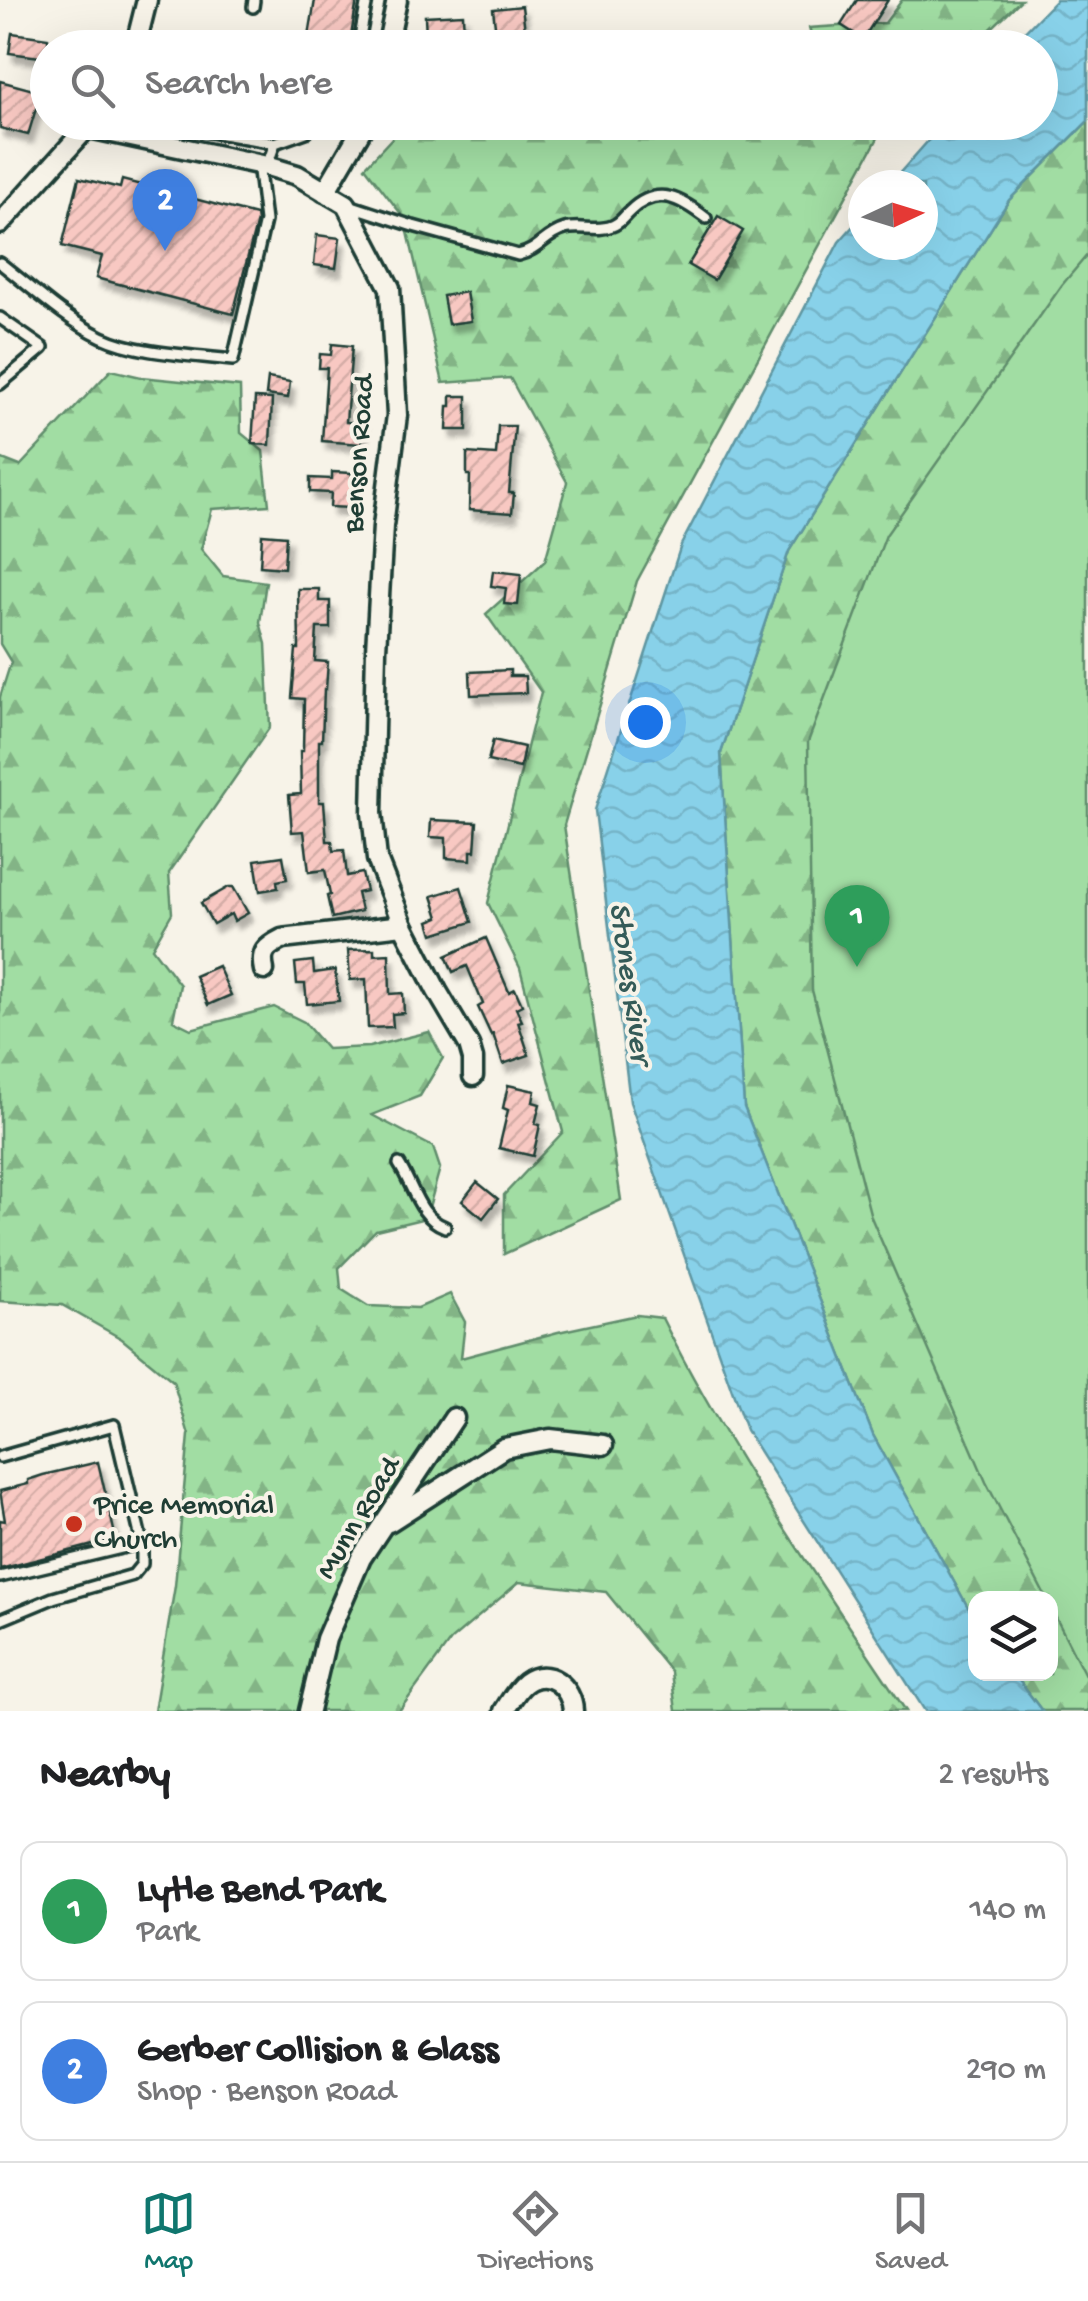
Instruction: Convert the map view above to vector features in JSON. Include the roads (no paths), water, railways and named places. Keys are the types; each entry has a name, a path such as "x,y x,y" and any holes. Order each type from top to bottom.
{"street":[{"path":"140,30 147,0"},
{"path":"391,30 397,0"},
{"path":"0,224 76,140"},
{"path":"155,140 297,175 346,204"},
{"path":"324,192 355,140"},
{"name":"Benson Road","path":"346,204 390,288 398,415 383,526 376,650 372,813 377,859 403,925 468,1046 473,1076"},
{"path":"264,970 263,954 282,939 403,925"},
{"name":"Munn Road","path":"309,1711 326,1640 361,1558 454,1418"},
{"path":"384,1525 504,1448 550,1438 603,1445"},
{"path":"504,1711 522,1685 542,1677 565,1687 573,1711"}],"lane":[{"path":"361,30 367,0"},
{"path":"257,140 283,140"},
{"path":"0,263 102,337 134,347 233,360 266,220 263,165 275,143"},
{"path":"346,204 518,254 532,252 555,233 569,228 609,228 651,198 671,196 706,218"},
{"path":"0,318 43,348 0,384"},
{"path":"399,1164 426,1214 433,1223 445,1227"},
{"path":"0,1457 114,1425 142,1542 142,1564 134,1575 53,1598 0,1620"},
{"path":"0,1578 142,1542"}],"water":[{"name":"Stones River","path":"1056,0 1088,0 1088,121 1009,200 789,551 721,753 744,1107 873,1435 968,1607 968,1681 1019,1681 1042,1711 925,1711 746,1430 630,1102 595,810 681,545 839,242 848,232 848,260 938,260 938,170 902,170 929,140 1058,140 1058,30 1027,30"}],"place":[{"name":"Gerber Collision & Glass","path":"165,251"},
{"name":"Lytle Bend Park","path":"857,967"},
{"name":"Price Memorial Church","path":"74,1524"}]}
